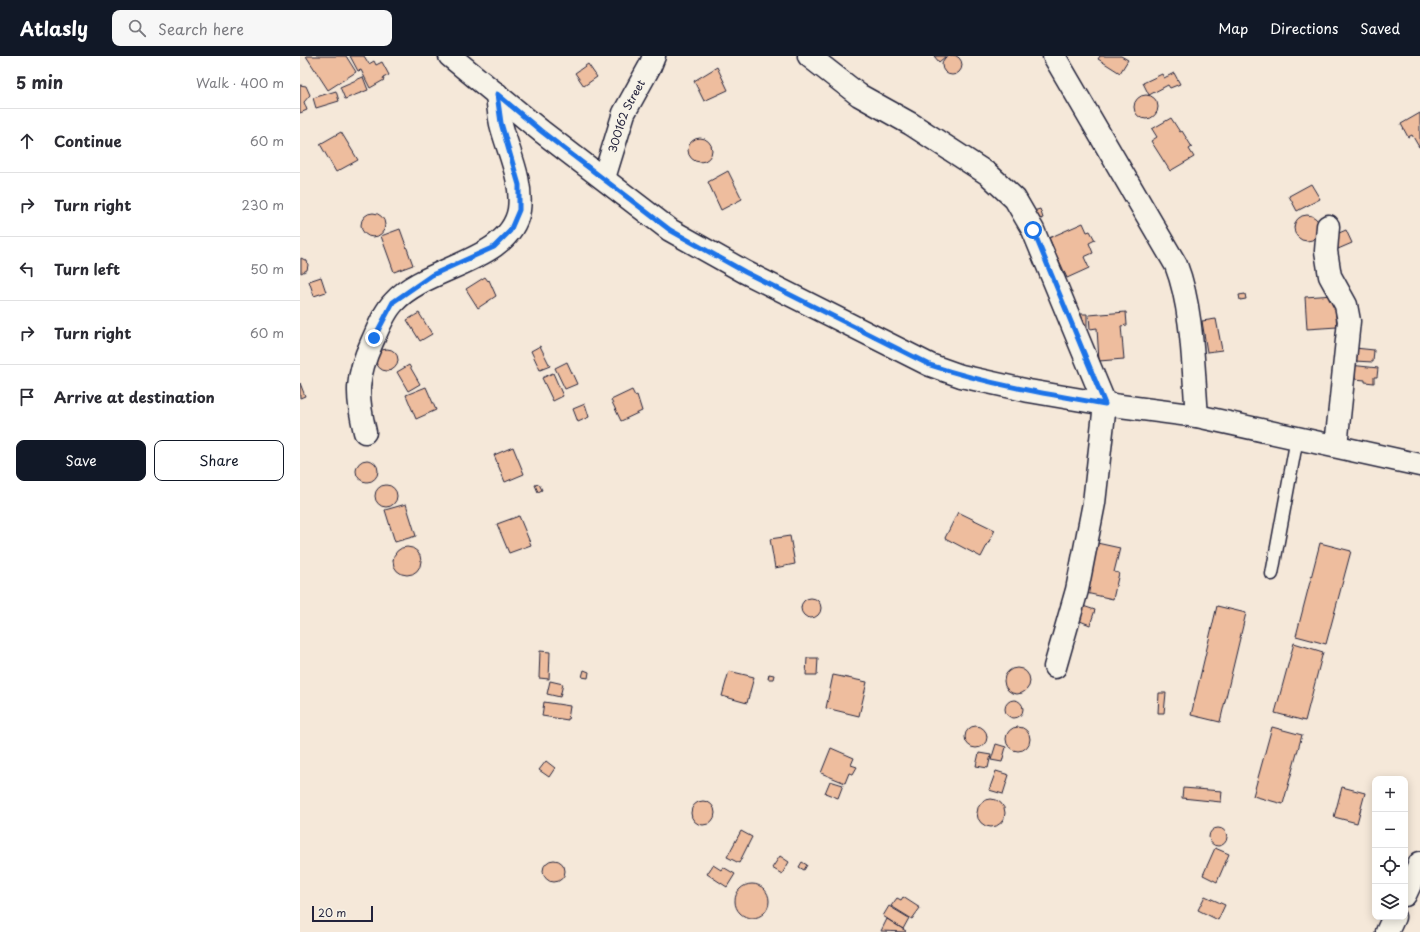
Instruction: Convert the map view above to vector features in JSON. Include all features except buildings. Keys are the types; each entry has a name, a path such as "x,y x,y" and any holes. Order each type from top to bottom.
{"street":[{"path":"450,56 541,131 670,230 752,275 930,365 961,376 1006,386 1105,404 1197,416 1420,465"},
{"name":"300162 Street","path":"604,178 624,113 654,56"},
{"path":"808,56 859,95 911,124 988,174 1015,199 1033,230 1105,404 1094,503 1077,590 1055,667"},
{"path":"1054,56 1176,264 1182,281 1186,302 1197,416"},
{"path":"365,432 359,409 358,386 362,364 393,302 432,275 494,247 510,231 519,210 519,185 501,123 497,94"},
{"path":"1328,226 1326,251 1330,276 1346,306 1349,321 1336,446"},
{"path":"1408,889 1420,863"},
{"path":"1387,932 1393,920"}],"lane":[{"path":"1272,574 1297,438"}],"route":[{"path":"374,338 393,302 414,286 432,275 494,247 510,231 519,210 519,185 501,123 497,94 541,131 670,230 745,272 930,365 961,376 1029,391 1105,404 1033,230"}]}
